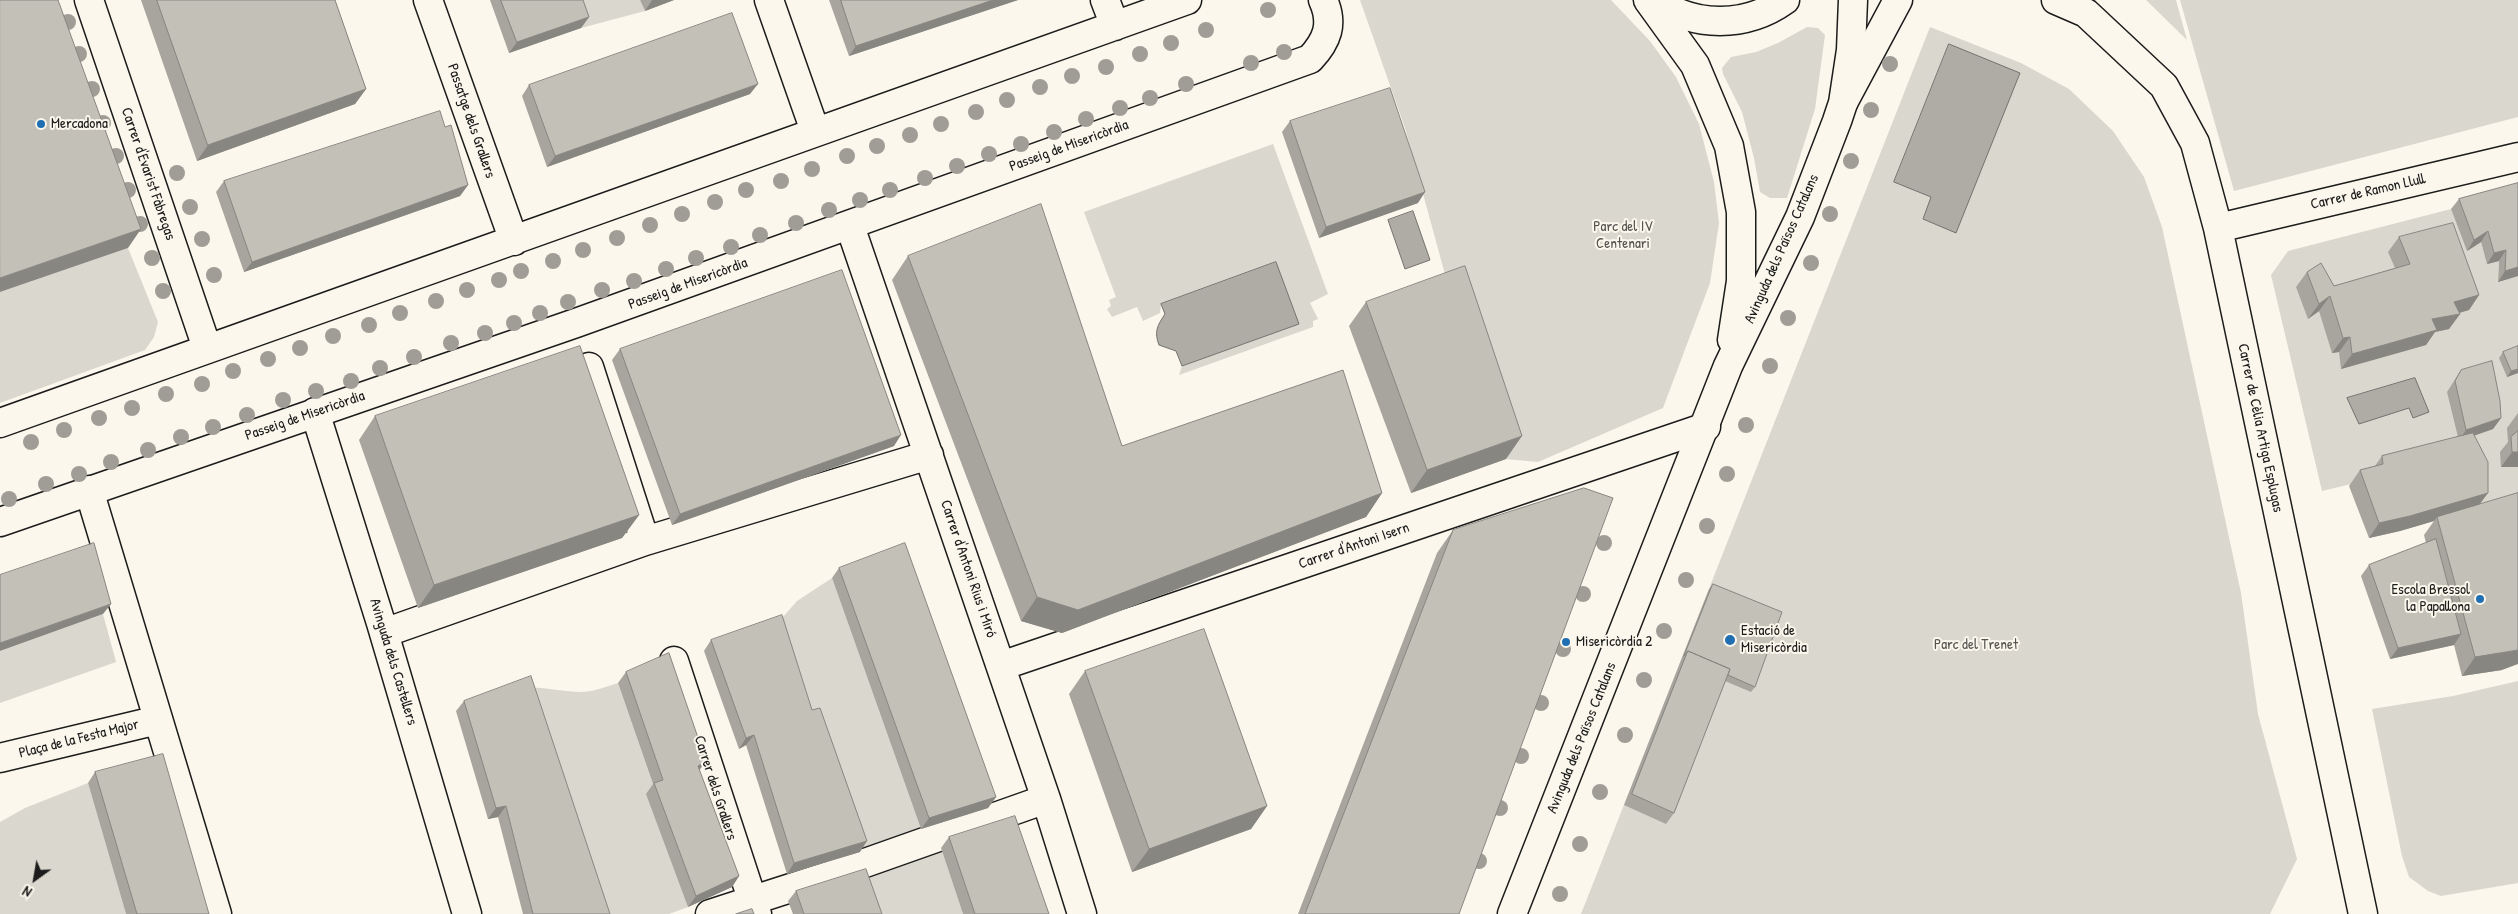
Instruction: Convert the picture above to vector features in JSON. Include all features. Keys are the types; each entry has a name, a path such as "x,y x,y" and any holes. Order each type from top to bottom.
{"street":[{"name":"Carrer d'Evarist Fàbregas","path":"89,0 207,348"},
{"name":"Passatge dels Grallers","path":"428,0 514,241"},
{"path":"770,0 816,131"},
{"path":"1105,0 1115,26"},
{"path":"0,423 1187,0"},
{"name":"Passeig de Misericòrdia","path":"0,522 576,323 1310,59 1323,46 1330,29 1323,0"},
{"name":"Avinguda dels Països Catalans","path":"1648,0 1695,65 1729,146 1741,222 1741,281 1728,366"},
{"path":"1655,0 1668,10 1702,21 1737,21 1771,10 1784,0"},
{"name":"Avinguda dels Països Catalans","path":"1844,103 1851,50 1853,0"},
{"name":"Avinguda dels Països Catalans","path":"1512,914 1706,426 1728,366 1800,217 1844,103 1898,0"},
{"name":"Carrer de Cèlia Artiga Esplugas","path":"2056,0 2086,13 2164,86 2195,143 2218,228 2363,914"},
{"name":"Carrer de Ramon Llull","path":"2218,228 2518,157"},
{"name":"Carrer d'Antoni Rius i Miró","path":"850,226 1046,799 1082,914"},
{"path":"589,367 645,541"},
{"name":"Avinguda dels Castellers","path":"315,412 384,633 467,914"},
{"name":"Carrer d'Antoni Isern","path":"1001,666 1706,426"},
{"path":"384,633 645,541 929,455"},
{"path":"89,490 217,914"},
{"name":"Carrer dels Grallers","path":"674,661 755,907"},
{"name":"Plaça de la Festa Major","path":"0,758 158,720"},
{"path":"710,914 755,907 831,875 1046,799"}],"green space":[{"path":"571,0 640,0 645,11 581,28"},
{"name":"Parc del IV Centenari","path":"1360,0 1611,0 1650,41 1676,77 1699,124 1714,182 1719,223 1710,283 1663,408 1538,462 1506,459 1449,289 1405,128"},
{"path":"2146,0 2176,0 2187,40"},
{"path":"2180,0 2518,0 2518,117 2234,191"},
{"path":"1807,27 1818,28 1825,35 1815,109 1787,198 1770,198 1760,192 1754,158 1742,112 1723,74 1722,68 1731,57 1756,52 1778,43"},
{"name":"Parc del Trenet","path":"1930,27 2021,63 2069,89 2113,131 2144,177 2162,227 2241,593 2258,714 2297,859 2270,914 1581,914"},
{"path":"1273,144 1328,294 1310,303 1318,319 1313,321 1313,327 1179,375 1182,366 1299,324 1276,262 1161,304 1160,313 1143,321 1137,307 1112,317 1107,309 1111,306 1109,300 1116,297 1084,212"},
{"path":"2451,209 2467,250 2481,242 2487,263 2499,261 2498,281 2518,276 2518,585 2476,520 2372,479 2322,491 2271,275 2288,251"},
{"path":"128,248 158,322 154,337 145,350 0,403 0,292"},
{"path":"832,578 921,829 859,851 775,626 797,601"},
{"path":"103,614 116,662 0,703 0,651"},
{"path":"2518,681 2518,883 2441,896 2428,891 2409,877 2402,856 2372,709 2453,696"},
{"path":"618,683 655,790 688,907 669,914 597,914 523,687 584,692"},
{"path":"88,783 126,914 0,914 0,822 25,808"},
{"path":"941,848 963,914 870,914 858,880"}],"shaded area":[{"path":"1949,44 2020,73 1956,233 1923,219 1931,197 1894,182"},
{"path":"1413,211 1430,260 1405,269 1388,220"},
{"path":"1276,262 1299,324 1182,366 1176,351 1159,345 1157,329 1165,314 1161,304"},
{"path":"2415,378 2429,412 2413,418 2409,408 2359,424 2347,398"}],"building":[{"name":"Mercadona","path":"0,0 58,0 141,229 0,278"},
{"path":"157,0 335,0 366,89 208,145"},
{"path":"501,0 583,0 589,17 517,42"},
{"path":"841,0 993,0 856,46"},
{"path":"732,13 758,84 555,156 529,85"},
{"path":"1390,88 1425,192 1326,227 1290,121"},
{"path":"440,111 445,127 451,125 468,185 252,262 224,181"},
{"path":"2518,183 2518,267 2505,271 2506,250 2494,253 2488,231 2474,240 2459,199"},
{"path":"1041,204 1122,446 1343,370 1382,493 1078,610 1037,597 908,256"},
{"path":"2453,223 2479,295 2454,302 2460,314 2432,319 2437,330 2352,354 2350,337 2343,338 2330,296 2319,304 2307,272 2321,263 2334,286 2410,264 2399,237"},
{"path":"1465,266 1522,436 1427,470 1366,302"},
{"path":"842,270 901,435 680,514 620,349"},
{"path":"580,346 639,515 434,585 375,416"},
{"path":"2518,346 2518,369 2511,371 2503,352"},
{"path":"2492,361 2500,401 2501,418 2466,430 2455,381 2461,370"},
{"path":"2518,431 2518,452 2512,452 2511,437"},
{"path":"2473,433 2488,462 2488,493 2379,523 2360,470 2383,464 2382,456"},
{"path":"1584,488 1613,498 1459,914 1305,914 1453,530"},
{"name":"Escola Bressol la Papallona","path":"2518,493 2518,650 2475,657 2437,517"},
{"path":"2436,539 2461,634 2398,648 2369,565"},
{"path":"94,543 111,604 0,643 0,575"},
{"path":"905,543 996,797 929,818 839,568"},
{"name":"Estació de Misericòrdia","path":"1713,584 1782,612 1755,687 1728,675 1730,669 1688,651 1684,656"},
{"path":"782,615 812,710 820,708 867,841 794,863 754,735 746,738 711,640"},
{"path":"1204,629 1267,806 1149,849 1085,671"},
{"path":"1688,651 1730,669 1674,813 1632,794"},
{"path":"669,653 706,761 698,766 739,876 696,896 654,783 663,780 626,672"},
{"path":"531,676 610,914 533,914 506,806 496,808 464,701"},
{"path":"163,754 209,914 137,914 95,772"},
{"path":"1015,816 1049,914 975,914 949,837"},
{"path":"866,869 882,914 804,914 796,891"},
{"path":"752,909 754,914 736,914"}],"place":[{"name":"Mercadona","path":"41,124"},
{"name":"Escola Bressol la Papallona","path":"2480,599"},
{"name":"Estació de Misericòrdia","path":"1730,640"},
{"name":"Misericòrdia 2","path":"1566,642"}]}
